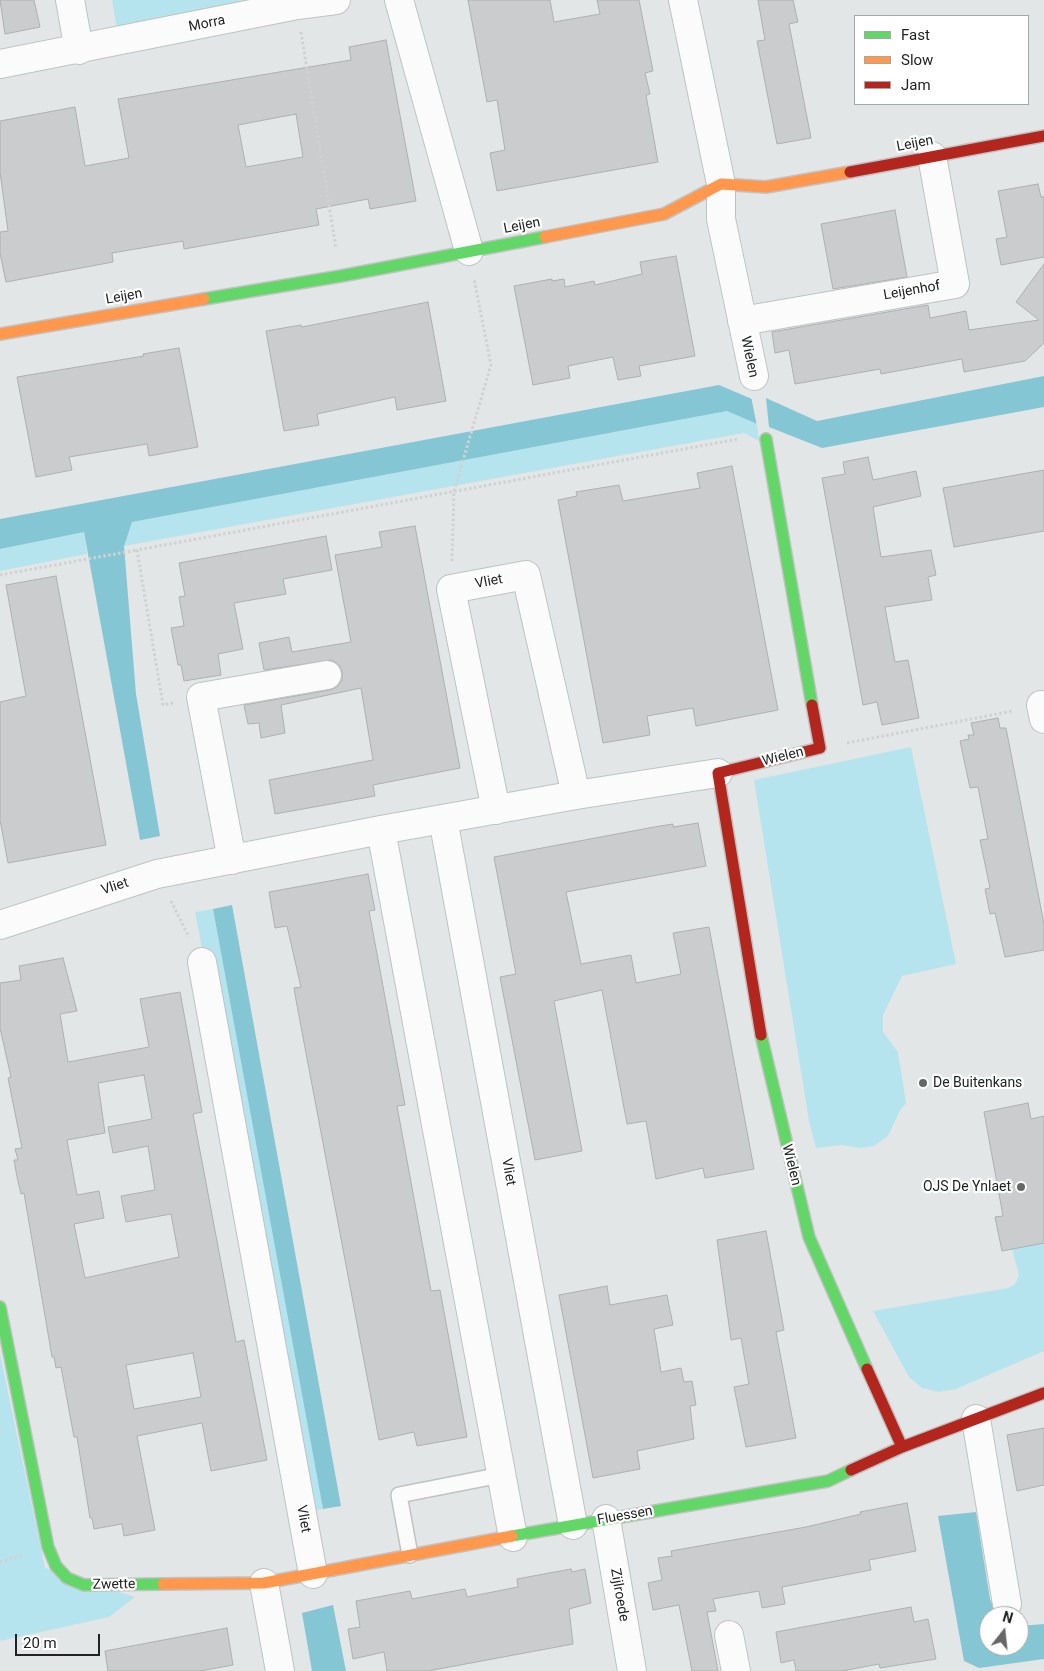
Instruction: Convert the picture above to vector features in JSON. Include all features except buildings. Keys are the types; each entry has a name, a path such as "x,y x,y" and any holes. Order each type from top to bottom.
{"street":[{"path":"70,0 78,50"},
{"name":"Morra","path":"0,64 297,5 336,0"},
{"path":"399,0 469,251"},
{"name":"Wielen","path":"683,0 721,184 721,219 754,376"},
{"name":"Leijen","path":"0,334 341,276 664,214 721,184 766,187 1044,136"},
{"name":"Leijenhof","path":"742,321 955,284 932,156"},
{"name":"Wielen","path":"766,439 820,748 718,773 764,1051 809,1237 902,1447"},
{"name":"Vliet","path":"452,589 526,575 576,796"},
{"path":"452,589 496,810"},
{"path":"232,860 201,697 327,674"},
{"name":"Vliet","path":"0,925 157,874 381,830 718,773"},
{"name":"Vliet","path":"443,819 573,1525"},
{"path":"381,830 513,1537"},
{"name":"Vliet","path":"202,962 314,1574"},
{"name":"Zwette","path":"0,1307 48,1547 56,1566 67,1578 84,1585 264,1583"},
{"name":"Fluessen","path":"264,1583 606,1519 828,1481 902,1447 1044,1393"},
{"path":"976,1419 1007,1604"},
{"name":"Zijlroede","path":"606,1519 632,1671"},
{"path":"264,1583 280,1671"},
{"path":"730,1635 736,1671"}],"lane":[{"path":"410,1555 399,1495 501,1475"}],"path":[{"path":"297,5 341,276"},
{"path":"452,589 454,491 491,365 469,251"},
{"path":"0,575 744,438 758,442 766,439"},
{"path":"137,550 163,705 201,697"},
{"path":"820,748 1043,712"},
{"path":"157,874 202,962"}],"shaded area":[{"path":"112,0 285,0 117,29"},
{"path":"1044,376 1044,407 822,448 769,427 766,398 817,421"},
{"path":"719,385 752,399 757,424 727,411 132,522 124,546 136,694 160,836 140,840 84,532 0,549 0,519"},
{"path":"727,411 757,424 759,441 744,433 124,546 122,533 132,522"},
{"path":"84,531 87,554 0,571 0,549"},
{"path":"911,747 956,964 902,976 883,1015 883,1032 898,1052 906,1103 900,1110 888,1136 874,1146 860,1148 842,1145 816,1148 809,1121 754,780"},
{"path":"232,905 341,1506 323,1509 213,909"},
{"path":"213,909 323,1509 309,1511 195,912"},
{"path":"1044,1238 1044,1351 956,1389 938,1392 922,1388 909,1377 873,1311 1008,1288 1015,1284 1019,1275 1011,1245"},
{"path":"0,1354 45,1568 135,1597 109,1617 0,1641"},
{"path":"976,1512 990,1599 993,1606 979,1606 979,1656 1029,1656 1029,1625 1044,1624 1044,1659 979,1668 964,1661 938,1516"},
{"path":"333,1605 346,1671 312,1671 302,1613"}],"pier":[{"path":"751,396 755,399 759,423 757,426"}],"traffic: fast":[{"path":"204,299 341,276 545,237"},
{"path":"766,439 812,705"},
{"path":"761,1035 809,1237 867,1369"},
{"path":"0,1307 48,1547 56,1566 67,1578 84,1585 163,1584"},
{"path":"512,1536 828,1481 851,1470"}],"traffic: slow":[{"path":"545,237 664,214 721,184 766,187 850,172"},
{"path":"0,334 204,299"},
{"path":"163,1584 264,1583 512,1536"}],"traffic: jam":[{"path":"850,172 1044,136"},
{"path":"761,1035 718,773 820,748 812,705"},
{"path":"867,1369 902,1447"},
{"path":"851,1470 902,1447 1044,1393"}],"place":[{"name":"De Buitenkans","path":"923,1083"},
{"name":"OJS De Ynlaet","path":"1021,1187"}]}
